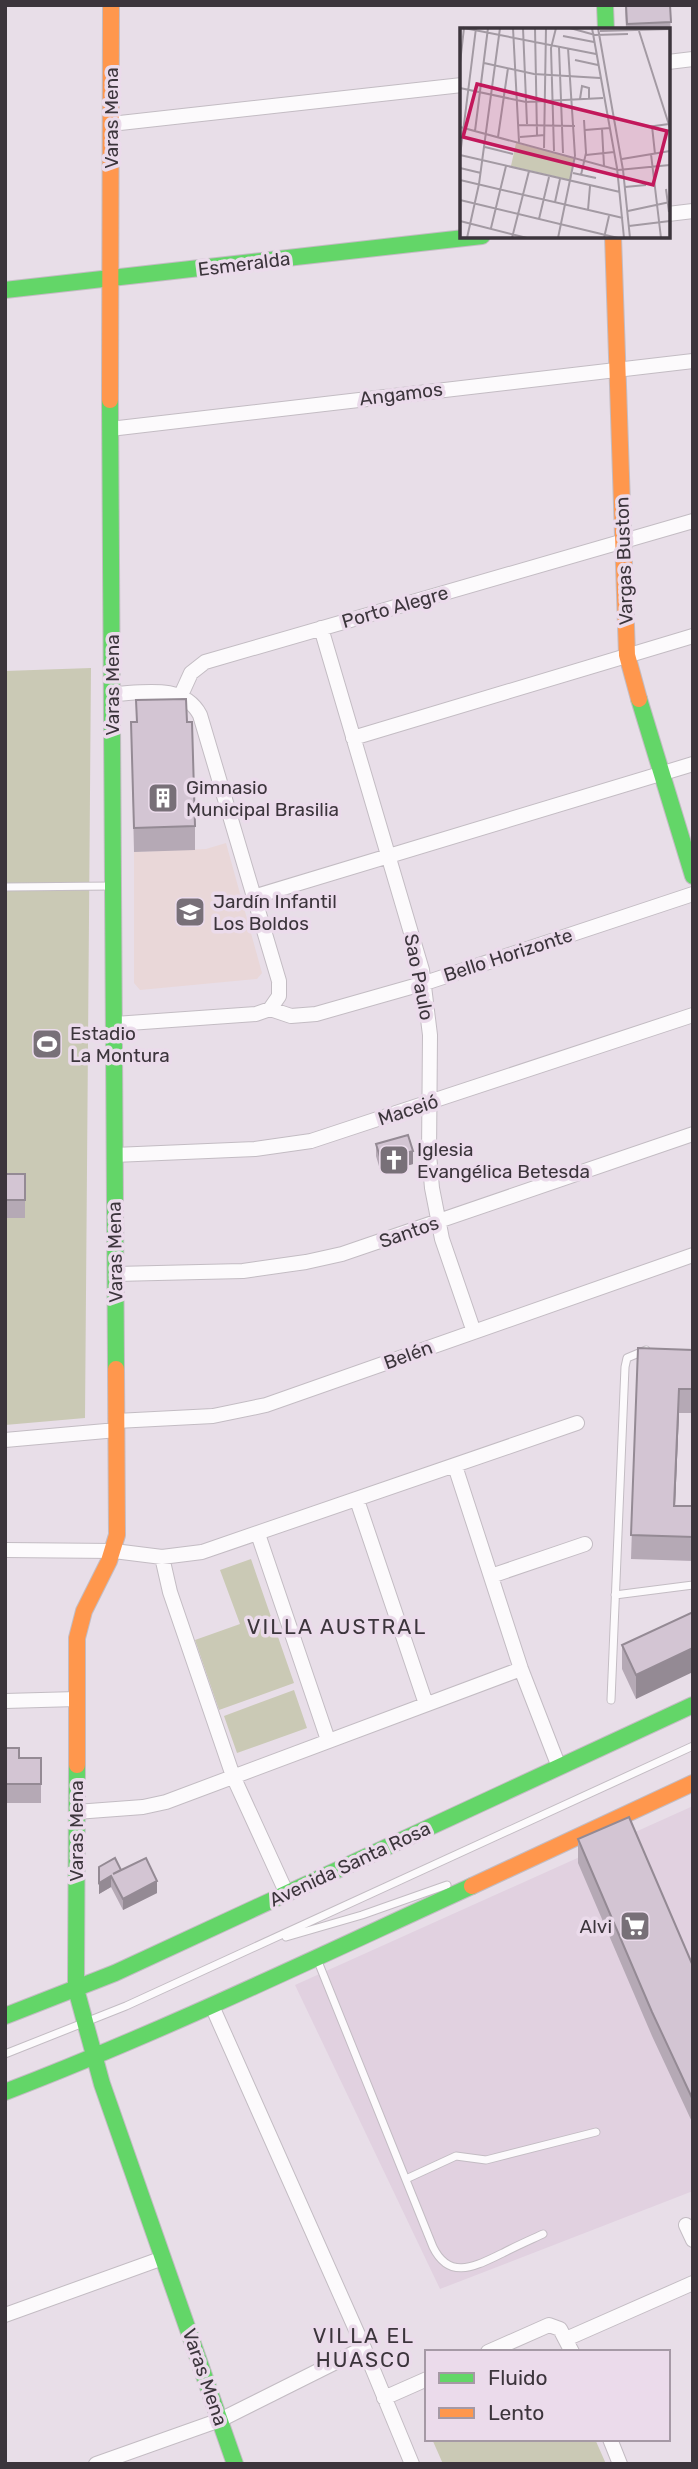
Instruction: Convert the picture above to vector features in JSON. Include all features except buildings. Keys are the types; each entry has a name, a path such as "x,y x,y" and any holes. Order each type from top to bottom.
{"street":[{"name":"Varas Mena","path":"111,5 110,429 117,1535 114,1551 80,1620 77,1638 76,1989 94,2058 235,2464"},
{"path":"605,5 606,28"},
{"path":"670,62 693,60"},
{"path":"111,124 460,85"},
{"path":"670,214 693,211"},
{"name":"Esmeralda","path":"5,290 465,238"},
{"name":"Vargas Buston","path":"613,238 627,656 660,774 693,876"},
{"name":"Angamos","path":"110,429 693,361"},
{"name":"Porto Alegre","path":"181,695 191,673 200,664 693,521"},
{"name":"Sao Paulo","path":"321,628 425,983 430,1035 429,1154 438,1223 474,1332"},
{"path":"353,738 693,636"},
{"path":"113,694 160,692 181,695 189,700 200,715 279,981 279,996 270,1009"},
{"path":"253,897 693,764"},
{"name":"Bello Horizonte","path":"115,1024 256,1014 270,1009 291,1016 316,1014 425,983 693,894"},
{"name":"Maceió","path":"114,1155 228,1151 281,1146 340,1132 693,1015"},
{"name":"Santos","path":"115,1274 243,1271 275,1268 342,1254 693,1134"},
{"name":"Belén","path":"5,1440 213,1416 266,1405 693,1255"},
{"path":"5,1550 114,1551 162,1557 202,1552 577,1423"},
{"path":"455,1466 521,1669 559,1767"},
{"path":"356,1500 426,1704"},
{"path":"258,1534 328,1740"},
{"path":"491,1576 585,1544"},
{"path":"162,1557 170,1592 233,1776 287,1894"},
{"path":"76,1812 154,1805 521,1669"},
{"path":"5,1701 77,1699"},
{"name":"Avenida Santa Rosa","path":"5,2016 76,1989 287,1894 693,1705"},
{"path":"5,2092 94,2058 212,2006 693,1783"},
{"path":"212,2006 364,2348 412,2464"},
{"path":"686,2225 693,2240"},
{"path":"5,2315 163,2258"},
{"path":"493,2350 549,2325 560,2329 569,2345 693,2283"},
{"path":"96,2464 220,2420 364,2348"},
{"path":"384,2398 425,2380"},
{"path":"611,2441 620,2464"}],"lane":[{"path":"5,887 114,886"},
{"path":"611,1700 625,1367 627,1358 650,1349"},
{"path":"615,1595 693,1585"},
{"path":"5,2054 84,2024 693,1746"},
{"path":"476,1874 514,1865"},
{"path":"265,1942 362,1915 457,1881"},
{"path":"316,1958 436,2253 453,2267 469,2268 543,2234"},
{"path":"406,2179 456,2156 486,2160 596,2132"}],"shaded area":[{"name":"Jardín Infantil Los Boldos","path":"226,843 262,973 257,979 140,990 134,983 134,852 206,849"},
{"path":"693,1806 693,2191 440,2289 295,1985"}],"green space":[{"name":"Estadio La Montura","path":"91,668 85,1418 5,1425 5,671"},
{"path":"251,1559 294,1683 219,1710 195,1640 240,1624 220,1570"},
{"path":"294,1690 307,1728 237,1753 224,1716"},
{"path":"433,2441 596,2441 606,2464 443,2464"}],"traffic: fast":[{"path":"605,5 606,28"},
{"path":"5,290 464,238"},
{"path":"110,400 116,1369"},
{"path":"639,699 693,876"},
{"path":"5,2016 115,1973 693,1705"},
{"path":"77,1765 76,1989 102,2084 235,2464"},
{"path":"5,2092 182,2019 472,1886"}],"traffic: slow":[{"path":"110,400 111,5"},
{"path":"613,238 627,655 639,699"},
{"path":"77,1765 77,1638 84,1611 109,1561 117,1535 116,1369"},
{"path":"472,1886 693,1783"}],"place":[{"name":"Gimnasio Municipal Brasilia","path":"163,798"},
{"name":"Jardín Infantil Los Boldos","path":"190,912"},
{"name":"Estadio La Montura","path":"47,1044"},
{"name":"Iglesia Evangélica Betesda","path":"394,1160"},
{"name":"Alvi","path":"635,1926"}],"district":[{"name":"VILLA AUSTRAL","path":"337,1626"},
{"name":"VILLA EL HUASCO","path":"364,2347"}]}
